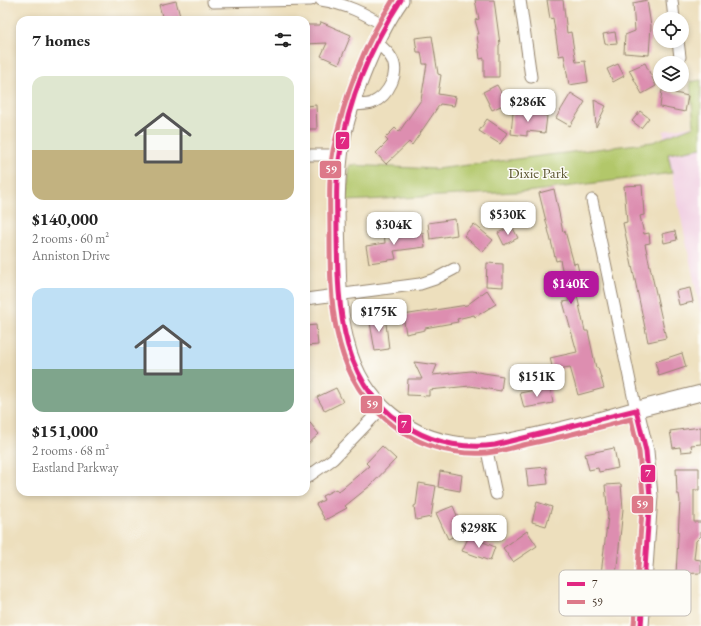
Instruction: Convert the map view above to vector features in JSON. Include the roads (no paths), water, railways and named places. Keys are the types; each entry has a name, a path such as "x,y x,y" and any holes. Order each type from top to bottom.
{"street":[{"path":"213,2 311,0"},
{"path":"321,0 340,3 359,10 385,26"},
{"path":"401,0 377,42 353,104 340,155 337,227 339,295 346,346 352,365 361,381 382,408 400,422 430,438 448,443 486,446 568,429 701,393"},
{"path":"520,0 531,77"},
{"path":"672,0 673,12"},
{"path":"353,104 371,104 383,96 394,80 394,65 391,56 377,42"},
{"path":"310,155 340,155"},
{"path":"592,200 646,451 650,496 645,570"},
{"path":"310,299 420,284 435,280 454,269"},
{"path":"310,475 333,459 382,408"},
{"path":"486,446 496,494"},
{"path":"641,626 642,616"}],"park label":[{"name":"Dixie Park","path":"538,173"}]}
